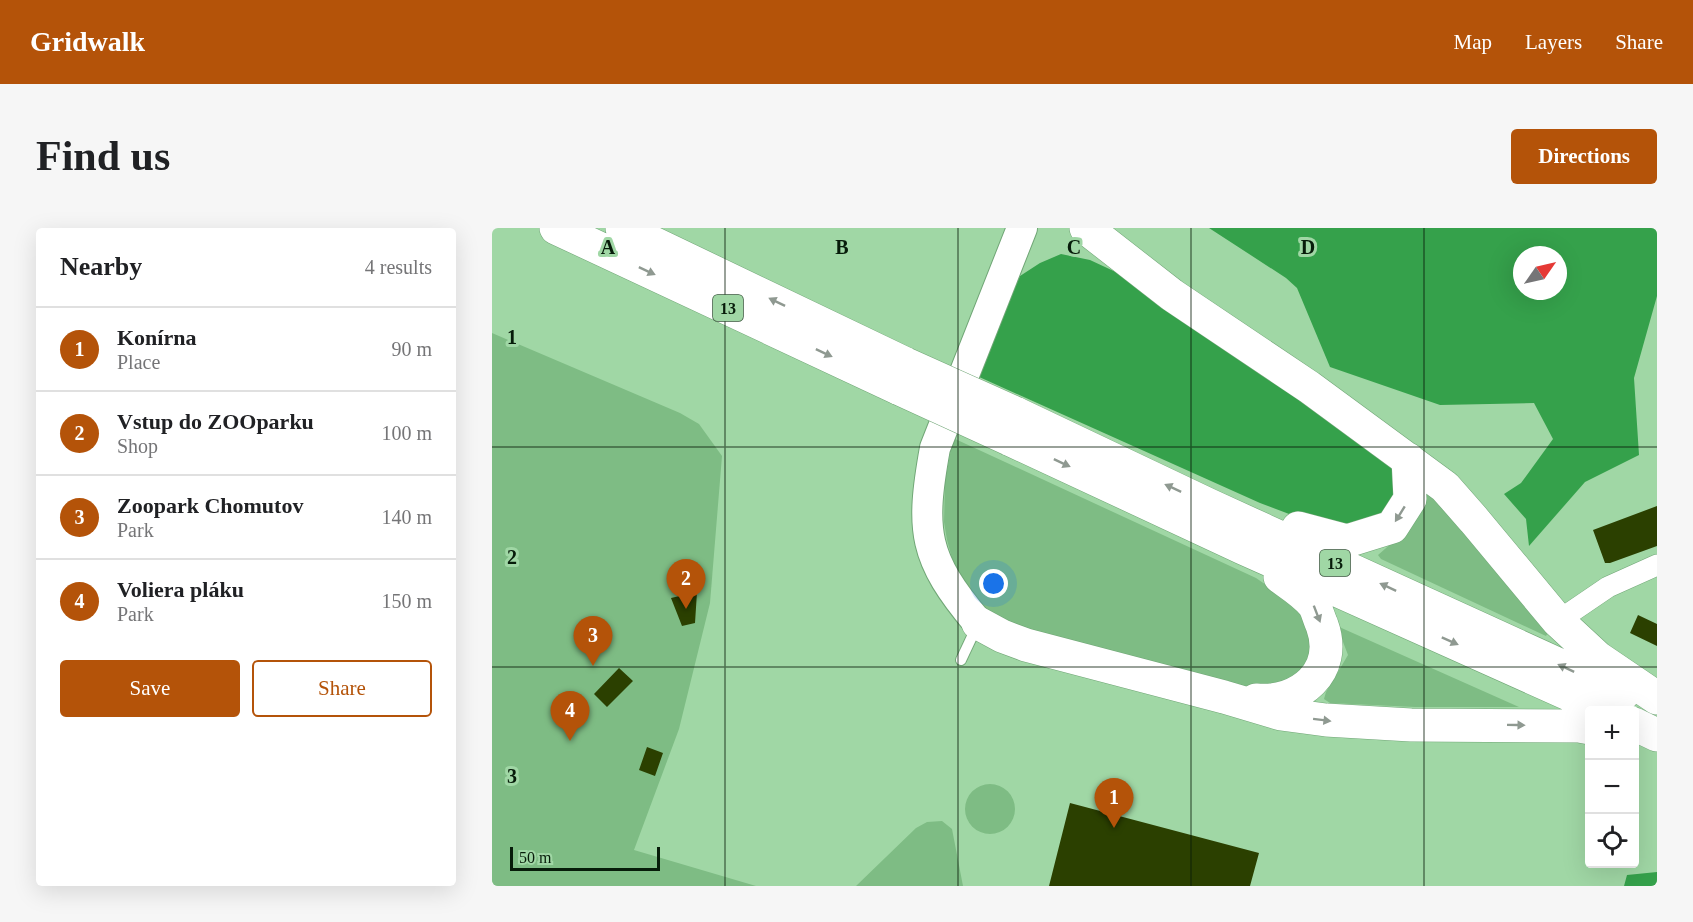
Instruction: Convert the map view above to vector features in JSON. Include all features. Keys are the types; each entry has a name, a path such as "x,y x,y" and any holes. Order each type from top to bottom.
{"highway":[{"name":"13","path":"556,228 903,376 1012,426 1209,505 1657,710"},
{"name":"13","path":"622,228 903,376"},
{"path":"1086,228 1172,295 1310,387 1444,487 1460,503 1558,621 1598,658 1657,698"},
{"name":"13","path":"1012,426 1243,548 1593,706"},
{"path":"1209,505 1347,542 1392,527 1410,499 1408,459"},
{"path":"1224,697 1272,701 1296,694 1311,683 1322,668 1326,651 1324,631 1314,604 1243,548"},
{"path":"978,623 1002,636 1026,645 1281,714 1326,720 1411,725 1585,727"},
{"path":"1639,726 1657,735"},
{"path":"1639,740 1657,744"}],"street":[{"path":"978,623 944,578 931,551 926,519 928,486 935,448 1022,228"},
{"path":"1558,621 1608,587 1657,564"}],"lane":[{"path":"961,660 978,623"}],"green space":[{"path":"1209,228 1657,228 1657,296 1634,378 1639,455 1585,482 1529,546 1526,519 1504,494 1521,483 1553,439 1534,403 1440,405 1330,367 1297,288 1286,278"},
{"path":"1061,254 1090,260 1133,280 1388,460 1393,472 1394,499 1370,527 1313,523 1260,503 977,376 994,328 1020,276 1040,263"},
{"path":"492,333 680,413 699,424 722,456 710,603 679,729 634,850 756,886 492,886"},
{"path":"953,438 1256,578 1297,606 1312,631 1309,671 1265,692 1032,633 990,612 967,586 953,562 947,540 944,522 945,482"},
{"path":"1429,492 1549,631 1546,636 1381,559 1378,555 1401,535 1422,494"},
{"path":"1337,626 1519,707 1415,707 1330,703 1324,699 1326,692 1348,655"},
{"path":"990,784 1008,791 1015,809 1008,827 990,834 972,827 965,809 972,791"},
{"path":"942,821 952,829 963,886 856,886 916,828 927,822"},
{"path":"1657,872 1657,886 1624,886 1627,875"}],"building":[{"path":"1657,506 1657,546 1605,563 1593,530"},
{"path":"697,592 695,623 682,626 671,598"},
{"path":"1638,615 1657,624 1657,646 1630,633"},
{"path":"619,668 633,681 607,707 594,694"},
{"path":"647,747 663,753 655,776 639,770"},
{"path":"1070,803 1259,853 1250,886 1049,886"}],"place":[{"name":"Vstup do ZOOparku","path":"686,609"},
{"name":"Zoopark Chomutov","path":"593,666"},
{"name":"Voliera pláku","path":"570,741"},
{"name":"Konírna","path":"1114,828"}]}
